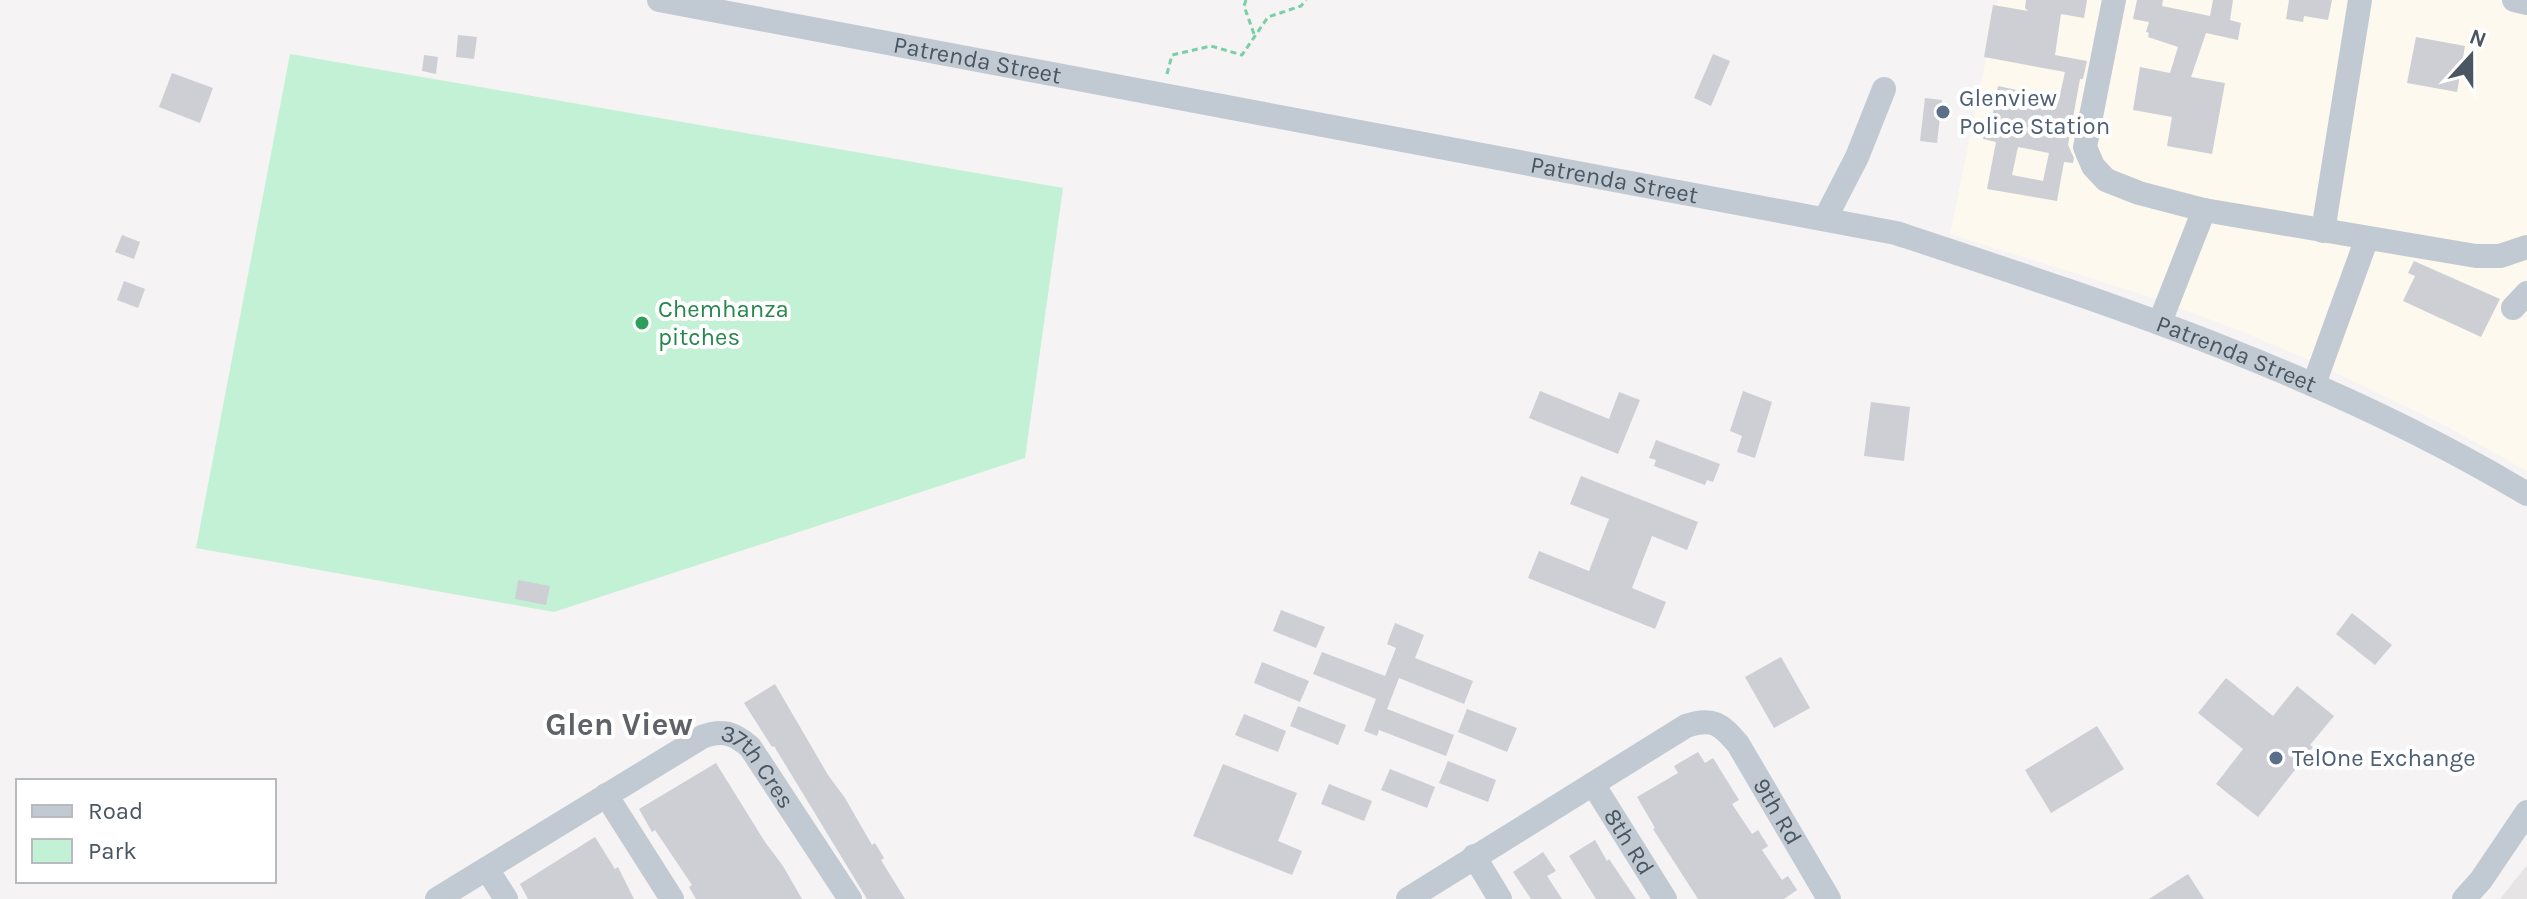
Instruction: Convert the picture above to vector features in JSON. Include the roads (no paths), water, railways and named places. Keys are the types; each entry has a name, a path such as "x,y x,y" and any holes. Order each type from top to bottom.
{"street":[{"name":"Patrenda Street","path":"661,0 1896,233 2160,322 2314,384 2482,467 2527,494"},
{"path":"2114,0 2085,147 2093,166 2106,180 2204,210 2476,256 2500,256 2527,247"},
{"path":"2323,231 2360,0"},
{"path":"2514,0 2527,3"},
{"path":"1825,219 1857,157 1884,89"},
{"path":"2160,322 2204,210"},
{"path":"2314,384 2367,238"},
{"name":"9th Rd","path":"1593,784 1686,726 1700,722 1723,727 1738,744 1829,899"},
{"name":"37th Cres","path":"606,795 702,737 716,731 736,735 750,747 850,899"},
{"path":"1408,899 1593,784"},
{"name":"8th Rd","path":"1593,784 1665,899"},
{"path":"437,899 606,795 672,899"},
{"path":"2464,899 2481,880 2527,812"},
{"path":"1474,856 1500,899"},
{"path":"487,869 506,899"}],"place":[{"name":"Glenview Police Station","path":"1943,112"},
{"name":"Chemhanza pitches","path":"642,323"},
{"name":"TelOne Exchange","path":"2276,758"}],"district":[{"name":"Glen View","path":"619,724"}]}
